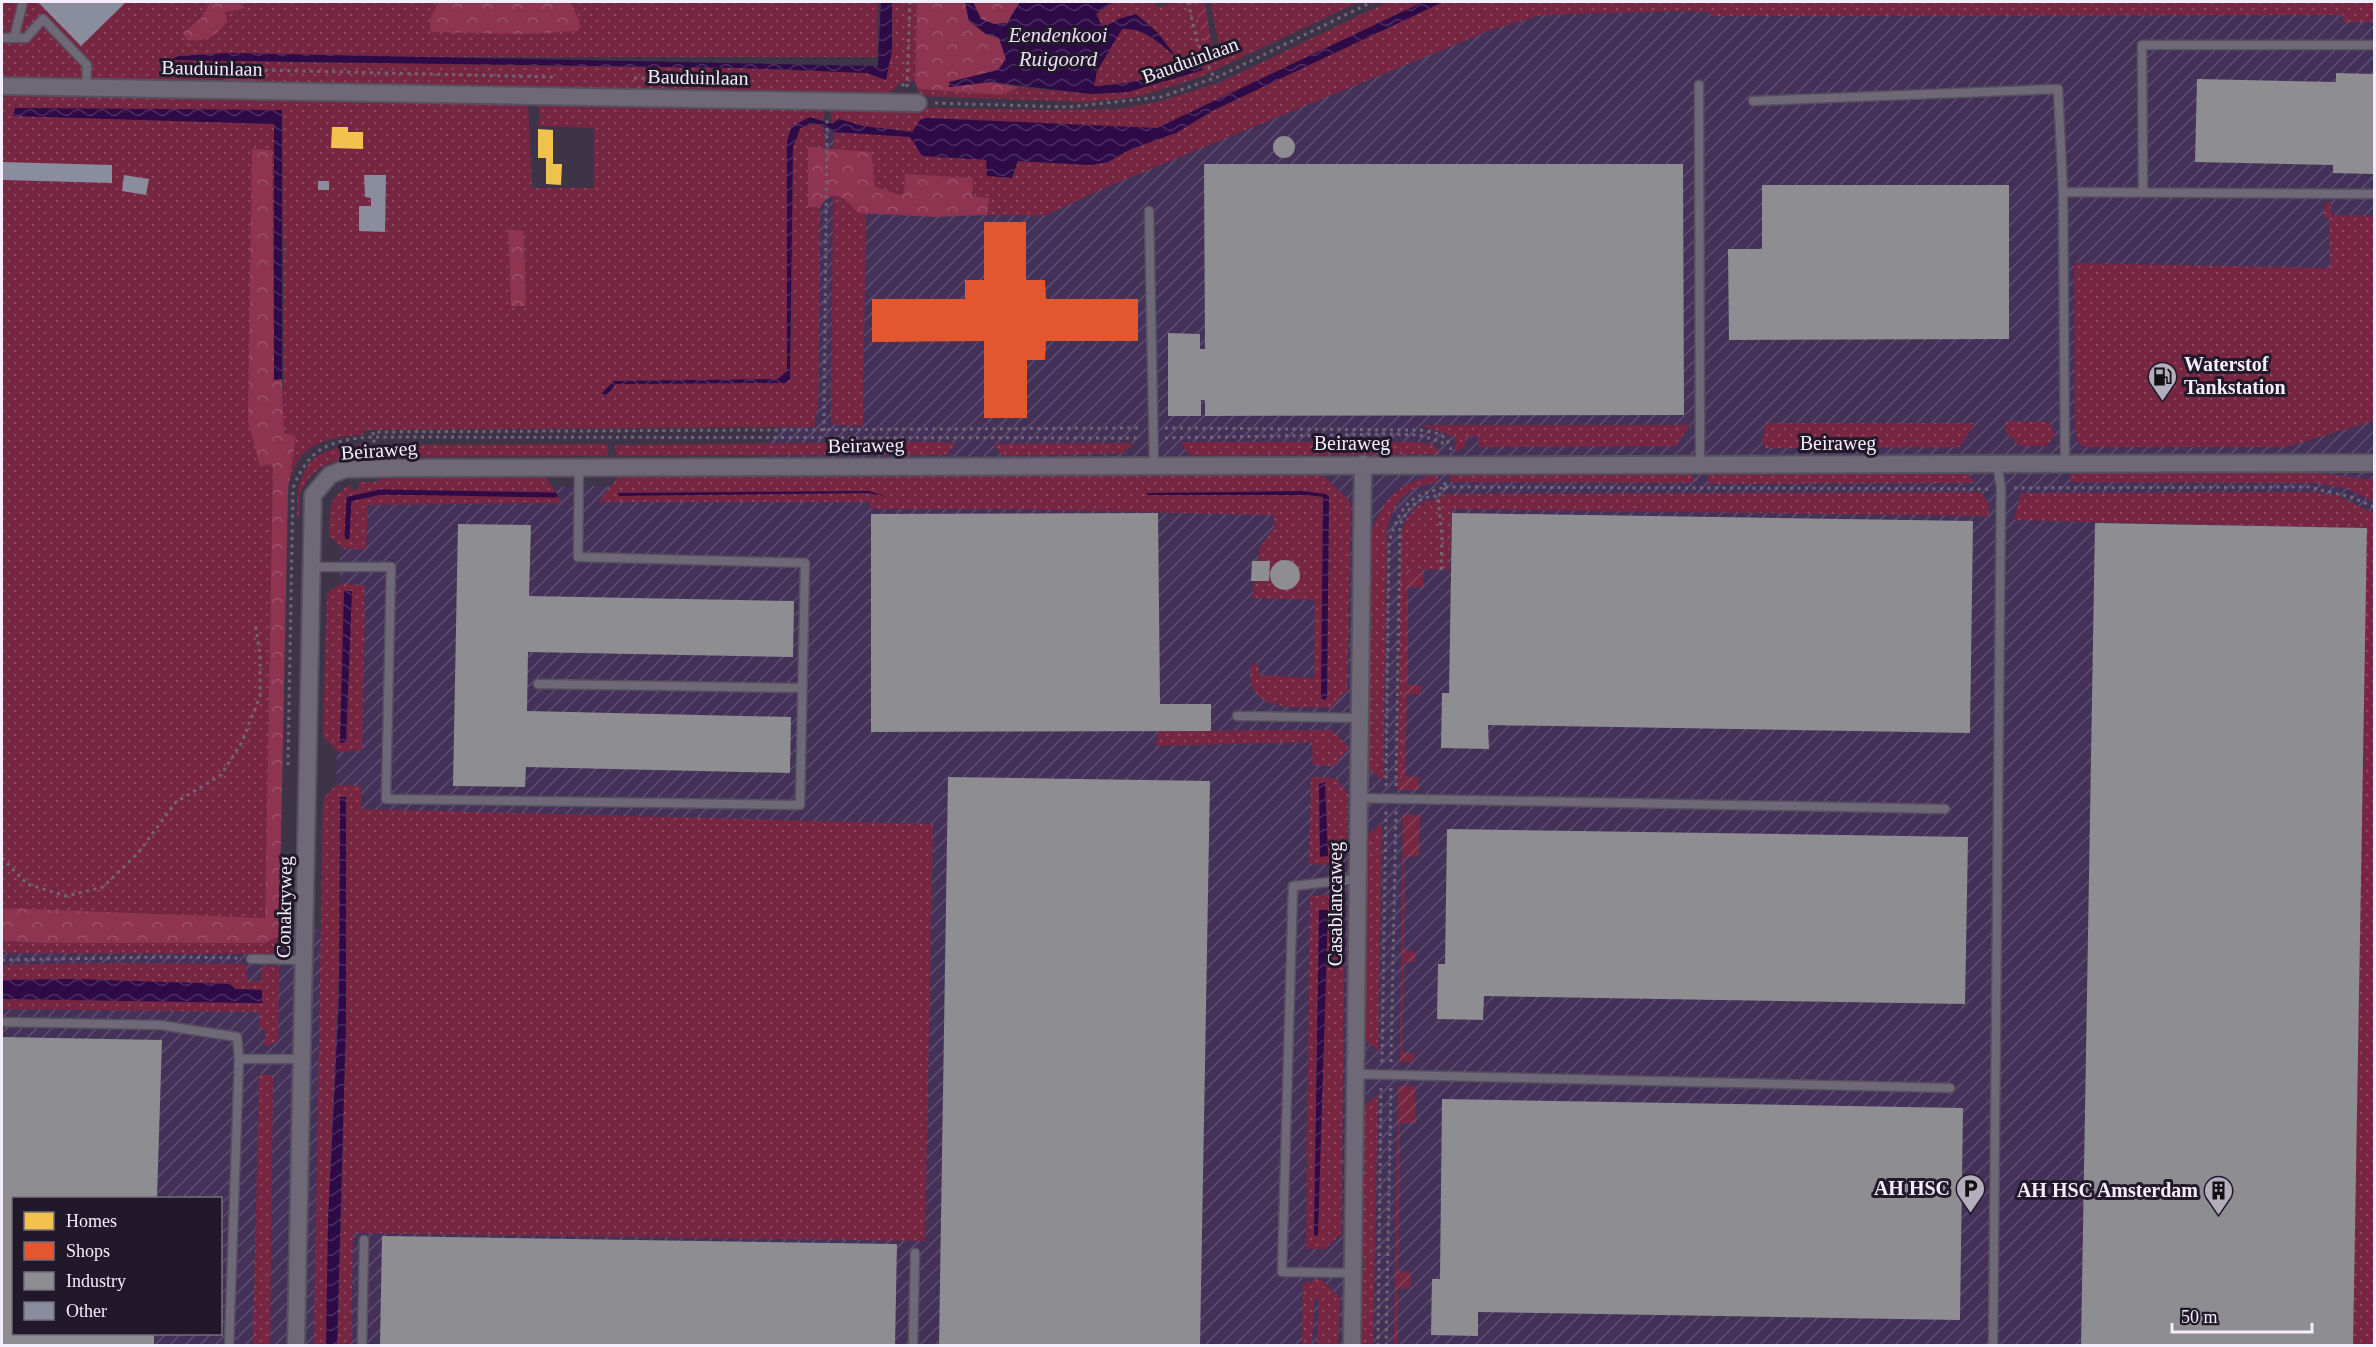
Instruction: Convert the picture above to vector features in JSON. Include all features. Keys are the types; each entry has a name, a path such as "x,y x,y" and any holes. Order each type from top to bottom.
{"street":[{"name":"Bauduinlaan","path":"2,86 918,103"},
{"name":"Beiraweg","path":"330,475 345,469 376,468 2374,462"},
{"name":"Casablancaweg","path":"1352,1346 1357,798 1363,464"},
{"name":"Conakryweg","path":"296,1346 313,495 330,475"}],"lane":[{"path":"14,38 23,2"},
{"path":"2,38 27,38 43,19 87,64 86,87"},
{"path":"2143,191 2142,45 2374,45"},
{"path":"1699,85 1700,464"},
{"path":"1753,101 2058,89 2063,192 2065,464"},
{"path":"2063,192 2374,194"},
{"path":"1149,211 1154,465"},
{"path":"1993,1346 2001,489 1997,464"},
{"path":"312,567 391,567 386,799 800,805 805,562 578,556 579,468"},
{"path":"538,684 802,688"},
{"path":"1237,716 1358,718"},
{"path":"1357,798 1945,809"},
{"path":"1353,1273 1282,1272 1293,886 1356,879"},
{"path":"251,959 304,960"},
{"path":"2,1022 160,1025 237,1037 239,1059 229,1346"},
{"path":"239,1059 302,1059"},
{"path":"1355,1074 1950,1088"},
{"path":"362,1346 364,1240"},
{"path":"913,1346 915,1253"}],"path":[{"path":"907,84 910,2"},
{"path":"1188,2 1197,40 1214,78"},
{"name":"Bauduinlaan","path":"918,103 1068,107 1161,97 1214,78 1372,2"},
{"path":"155,71 185,68 565,77"},
{"path":"634,78 749,81"},
{"path":"894,86 902,88 908,78"},
{"path":"825,431 827,120"},
{"path":"376,468 373,432 825,431 1153,427 1421,430"},
{"path":"288,772 292,488 306,460 324,447 344,439 374,437 1153,438 1419,435 1442,442 1445,487"},
{"path":"1378,1346 1389,541 1400,512 1417,495 1445,487 2001,489 2308,486 2351,497 2374,507"},
{"path":"1386,1346 1400,525 1406,511 1428,496 1438,496 1442,537 1441,570"},
{"path":"2,858 27,884 66,896 104,887 138,853 176,802 221,775 242,742 261,696 260,654 255,622"},
{"path":"2,960 164,957 251,959"}],"shaded area":[{"path":"2,2 878,2 877,57 278,57 278,62 741,68 867,73 886,80 892,51 892,2 917,2 915,81 901,82 890,93 636,90 824,106 824,121 810,117 787,142 787,371 778,379 614,381 605,397 616,384 785,383 790,379 793,147 800,129 818,124 824,127 825,148 808,148 808,207 820,207 818,406 814,427 365,430 363,435 328,440 311,448 296,464 288,488 296,437 284,433 282,111 274,124 273,463 265,919 2,908","holes":["528,101 539,102 539,126 594,128 594,188 532,188","508,229 524,231 526,306 511,305"]},
{"path":"1113,2 1153,2 1158,7 1175,2 1194,2 1210,57 1213,54 1221,54 1210,2 1359,2 1198,78 1136,97 1089,102 918,96 918,89 1001,95 1019,87 1091,94 1128,92 1202,70 1196,62 1145,79 1093,86 1097,71 1121,29 1144,33 1175,55 1145,20 1103,28 1096,14"},
{"path":"1194,2 1205,2 1213,54 1209,58"},
{"path":"1387,2 1423,2 1157,128 919,125 913,132 863,126 839,119 832,124 830,106 1051,110 1118,109 1158,102 1221,82"},
{"path":"1437,2 2374,2 2374,22 2343,22 2343,15 1711,16 1710,12 1687,11 1542,15 1491,30 1109,186 1044,216 987,215 989,198 972,196 972,178 905,174 904,197 875,187 871,164 833,149 834,132 910,137 986,160 1012,178 1018,161 1090,165 1108,162 1131,149 1176,133 1214,110"},
{"path":"1472,2 2374,2 2374,1345 2,1346 2,919 334,930 341,502 358,490 736,484 756,466 795,398 785,122 1055,149"},
{"path":"833,195 846,199 858,213 866,214 863,426 835,425 831,420"},
{"path":"2331,202 2331,215 2374,216 2374,421 2286,447 2084,447 2078,443 2075,428 2074,263 2330,268 2329,218 2324,218 2325,203"},
{"path":"2006,421 2049,422 2055,435 2047,446 2020,446 2006,432"},
{"path":"1766,423 1975,423 1960,447 1766,448 1762,442"},
{"path":"1420,425 1690,425 1676,446 1479,447 1477,436 1465,438 1465,447 1456,452 1455,437"},
{"path":"1181,442 1416,442 1434,445 1440,454 1190,456"},
{"path":"956,443 947,455 616,456 615,445"},
{"path":"1134,443 1123,453 1003,456 993,444"},
{"path":"607,444 608,456 377,457 376,445"},
{"path":"371,445 372,456 338,460 318,470 310,477 300,497 297,518 300,483 305,470 313,460 336,448"},
{"path":"1693,471 1693,483 1450,482 1450,473"},
{"path":"1966,472 1975,483 1709,484 1708,474"},
{"path":"2070,472 2316,473 2374,480 2374,502 2346,488 2313,483 2071,482"},
{"path":"544,474 562,503 368,505 366,549 344,549 329,536 331,505 343,489 351,484 351,490 358,490 359,482 378,482 382,476"},
{"path":"1438,474 1438,482 1418,487 1404,496 1394,509 1387,528 1383,781 1369,769 1372,530 1383,507 1396,491 1414,481"},
{"path":"1322,475 1348,499 1351,507 1347,690 1331,708 1297,707 1274,704 1264,700 1256,693 1251,683 1251,667 1258,663 1259,675 1314,678 1315,600 1252,598 1260,547 1274,528 1274,515 1004,509 871,509 869,502 598,502 619,476","holes":["1302,491 1329,497 1327,698 1324,700 1321,698 1323,497 1308,495 1148,495 1147,493"]},
{"path":"1980,492 1988,502 1989,516 1452,509 1449,570 1406,569 1401,790 1397,790 1401,533 1410,514 1425,502 1439,499 1444,494"},
{"path":"2314,492 2338,496 2374,513 2374,1345 2349,1345 2367,528 2014,520 2021,493"},
{"path":"1406,569 1423,570 1424,587 1408,588 1408,685 1421,685 1420,694 1407,695 1405,776 1419,777 1418,790 1401,790"},
{"path":"340,584 365,585 362,750 338,752 323,736 327,593","holes":["352,591 346,742 341,742 344,592"]},
{"path":"1332,730 1349,748 1334,766 1313,765 1312,742 1156,746 1159,731"},
{"path":"1311,777 1335,778 1348,794 1347,848 1332,865 1309,864"},
{"path":"336,785 361,786 361,809 933,824 925,1241 353,1233 351,1345 338,1346 346,1022 346,797 328,1221 326,1345 314,1346 323,799"},
{"path":"1403,814 1420,815 1419,856 1405,857 1404,950 1415,952 1415,962 1404,962 1402,1052 1416,1054 1412,1062 1400,1062"},
{"path":"1382,823 1378,1051 1364,1039 1367,835"},
{"path":"1330,895 1345,910 1341,1234 1325,1249 1306,1249 1310,896","holes":["1327,910 1318,1235 1314,1236 1319,911"]},
{"path":"279,936 281,944 272,954 2,953 2,941 265,943"},
{"path":"246,964 247,981 261,981 262,966 279,966 278,1039 271,1045 264,1046 266,1029 260,1029 259,1012 2,1009 2,999 262,1002 261,990 234,989 230,984 2,980 2,965"},
{"path":"259,1074 273,1075 270,1346 253,1345"},
{"path":"1398,1086 1415,1086 1416,1123 1400,1123 1398,1271 1410,1272 1411,1288 1398,1289 1397,1345 1394,1346"},
{"path":"1378,1095 1373,1345 1360,1346 1363,1106"},
{"path":"1321,1279 1340,1298 1338,1345 1317,1345 1319,1300 1314,1299 1312,1345 1302,1346 1303,1283"}],"green space":[{"path":"210,2 239,2 244,8 225,12 227,22 210,37 187,40 183,33 201,18"},
{"path":"439,2 570,2 580,22 578,31 525,34 431,32 430,19"},
{"path":"917,2 965,2 969,21 986,34 999,38 1006,59 998,70 950,82 949,87 991,82 1019,87 1001,95 918,89 915,82"},
{"path":"973,2 1020,2 1007,23 994,24 981,19"},
{"path":"220,70 251,70 257,85 227,84"},
{"path":"808,147 871,152 875,187 904,196 905,174 973,178 972,196 989,198 987,215 935,217 858,213 839,196 830,197 820,207 808,207"},
{"path":"252,149 272,150 274,379 282,379 284,433 296,437 288,488 279,936 265,943 2,941 2,908 265,918 273,464 260,466 248,421"},
{"path":"508,229 524,231 526,306 511,306"}],"water":[{"path":"881,2 892,2 892,51 886,80 867,73 741,68 171,60 178,56 229,53 878,66"},
{"name":"Eendenkooi Ruigoord","path":"965,2 973,2 981,19 994,24 1007,23 1020,2 1113,2 1096,14 1103,28 1118,19 1136,14 1159,34 1176,57 1144,33 1122,29 1097,71 1094,86 1146,79 1196,62 1203,70 1128,92 1091,94 991,82 949,87 949,82 998,70 1006,59 999,38 986,34 969,21"},
{"path":"1423,2 1443,2 1214,110 1176,133 1131,149 1108,162 1090,165 1018,161 1012,178 987,176 986,160 922,156 910,137 834,132 819,124 810,123 800,129 793,147 790,379 785,383 616,384 605,397 602,393 614,381 778,379 787,371 787,142 791,127 810,117 832,124 839,119 863,126 912,132 920,120 927,118 1157,128"},
{"path":"15,108 282,110 282,379 274,380 274,124 13,116"},
{"path":"869,491 887,497 869,493 619,496 618,493"},
{"path":"1302,491 1326,494 1329,497 1327,698 1324,700 1321,698 1323,497 1308,495 1148,495 1147,493"},
{"path":"344,591 352,591 346,742 340,743"},
{"path":"1325,782 1328,856 1320,857 1319,784"},
{"path":"340,797 346,797 346,1022 337,1345 326,1346 328,1221 339,999"},
{"path":"1319,910 1328,910 1318,1235 1314,1236"},
{"path":"73,979 231,984 235,989 262,990 262,1003 2,999 2,980"}],"building: Homes":[{"path":"332,127 348,127 348,132 363,132 363,149 331,148"},
{"path":"538,129 553,130 553,164 562,164 561,185 546,184 546,158 538,158"}],"building: Shops":[{"path":"984,222 1026,222 1026,280 1045,280 1046,299 1138,299 1138,341 1046,341 1045,360 1027,360 1027,418 984,418 984,341 872,342 872,299 965,299 965,280 984,280"}],"building: Industry":[{"path":"2336,73 2374,74 2374,174 2333,173 2333,165 2195,162 2197,79 2336,82"},
{"path":"1284,136 1292,139 1295,147 1292,155 1284,158 1276,155 1273,147 1276,139"},
{"path":"1204,164 1683,164 1684,415 1205,416 1205,400 1201,400 1201,416 1168,416 1168,333 1200,334 1200,349 1205,349"},
{"path":"1762,185 2009,185 2009,339 1729,340 1728,249 1762,249"},
{"path":"1158,513 1160,704 1211,704 1211,731 871,732 871,514"},
{"path":"1452,513 1973,521 1970,733 1488,725 1489,749 1441,748 1442,693 1449,693"},
{"path":"2095,523 2367,528 2353,1346 2081,1346"},
{"path":"458,524 531,525 529,596 794,601 793,657 528,652 527,711 791,717 790,773 526,767 525,787 453,786"},
{"path":"1285,560 1296,564 1300,575 1296,586 1285,590 1274,586 1270,575 1274,564"},
{"path":"1252,561 1270,561 1269,581 1251,581"},
{"path":"948,777 1210,781 1200,1346 939,1346"},
{"path":"1447,829 1968,837 1965,1004 1484,996 1483,1020 1437,1019 1438,964 1445,964"},
{"path":"2,1037 162,1040 157,1197 12,1197 12,1335 154,1335 154,1346 2,1346"},
{"path":"1442,1099 1963,1108 1960,1320 1478,1312 1478,1336 1431,1335 1432,1279 1440,1279"},
{"path":"382,1236 897,1244 895,1346 380,1346"}],"building: Other":[{"path":"38,2 126,2 81,46"},
{"path":"2,162 112,165 112,183 2,180"},
{"path":"124,175 149,179 146,195 122,191"},
{"path":"364,175 386,175 385,232 359,231 359,206 371,206 371,198 365,197"},
{"path":"318,181 329,181 329,190 318,190"}],"waterway":[{"path":"347,537 349,499 381,492 555,495"}],"place":[{"name":"Waterstof Tankstation","path":"2163,402"},
{"name":"AH HSC","path":"1971,1214"},
{"name":"AH HSC Amsterdam","path":"2219,1216"}]}
